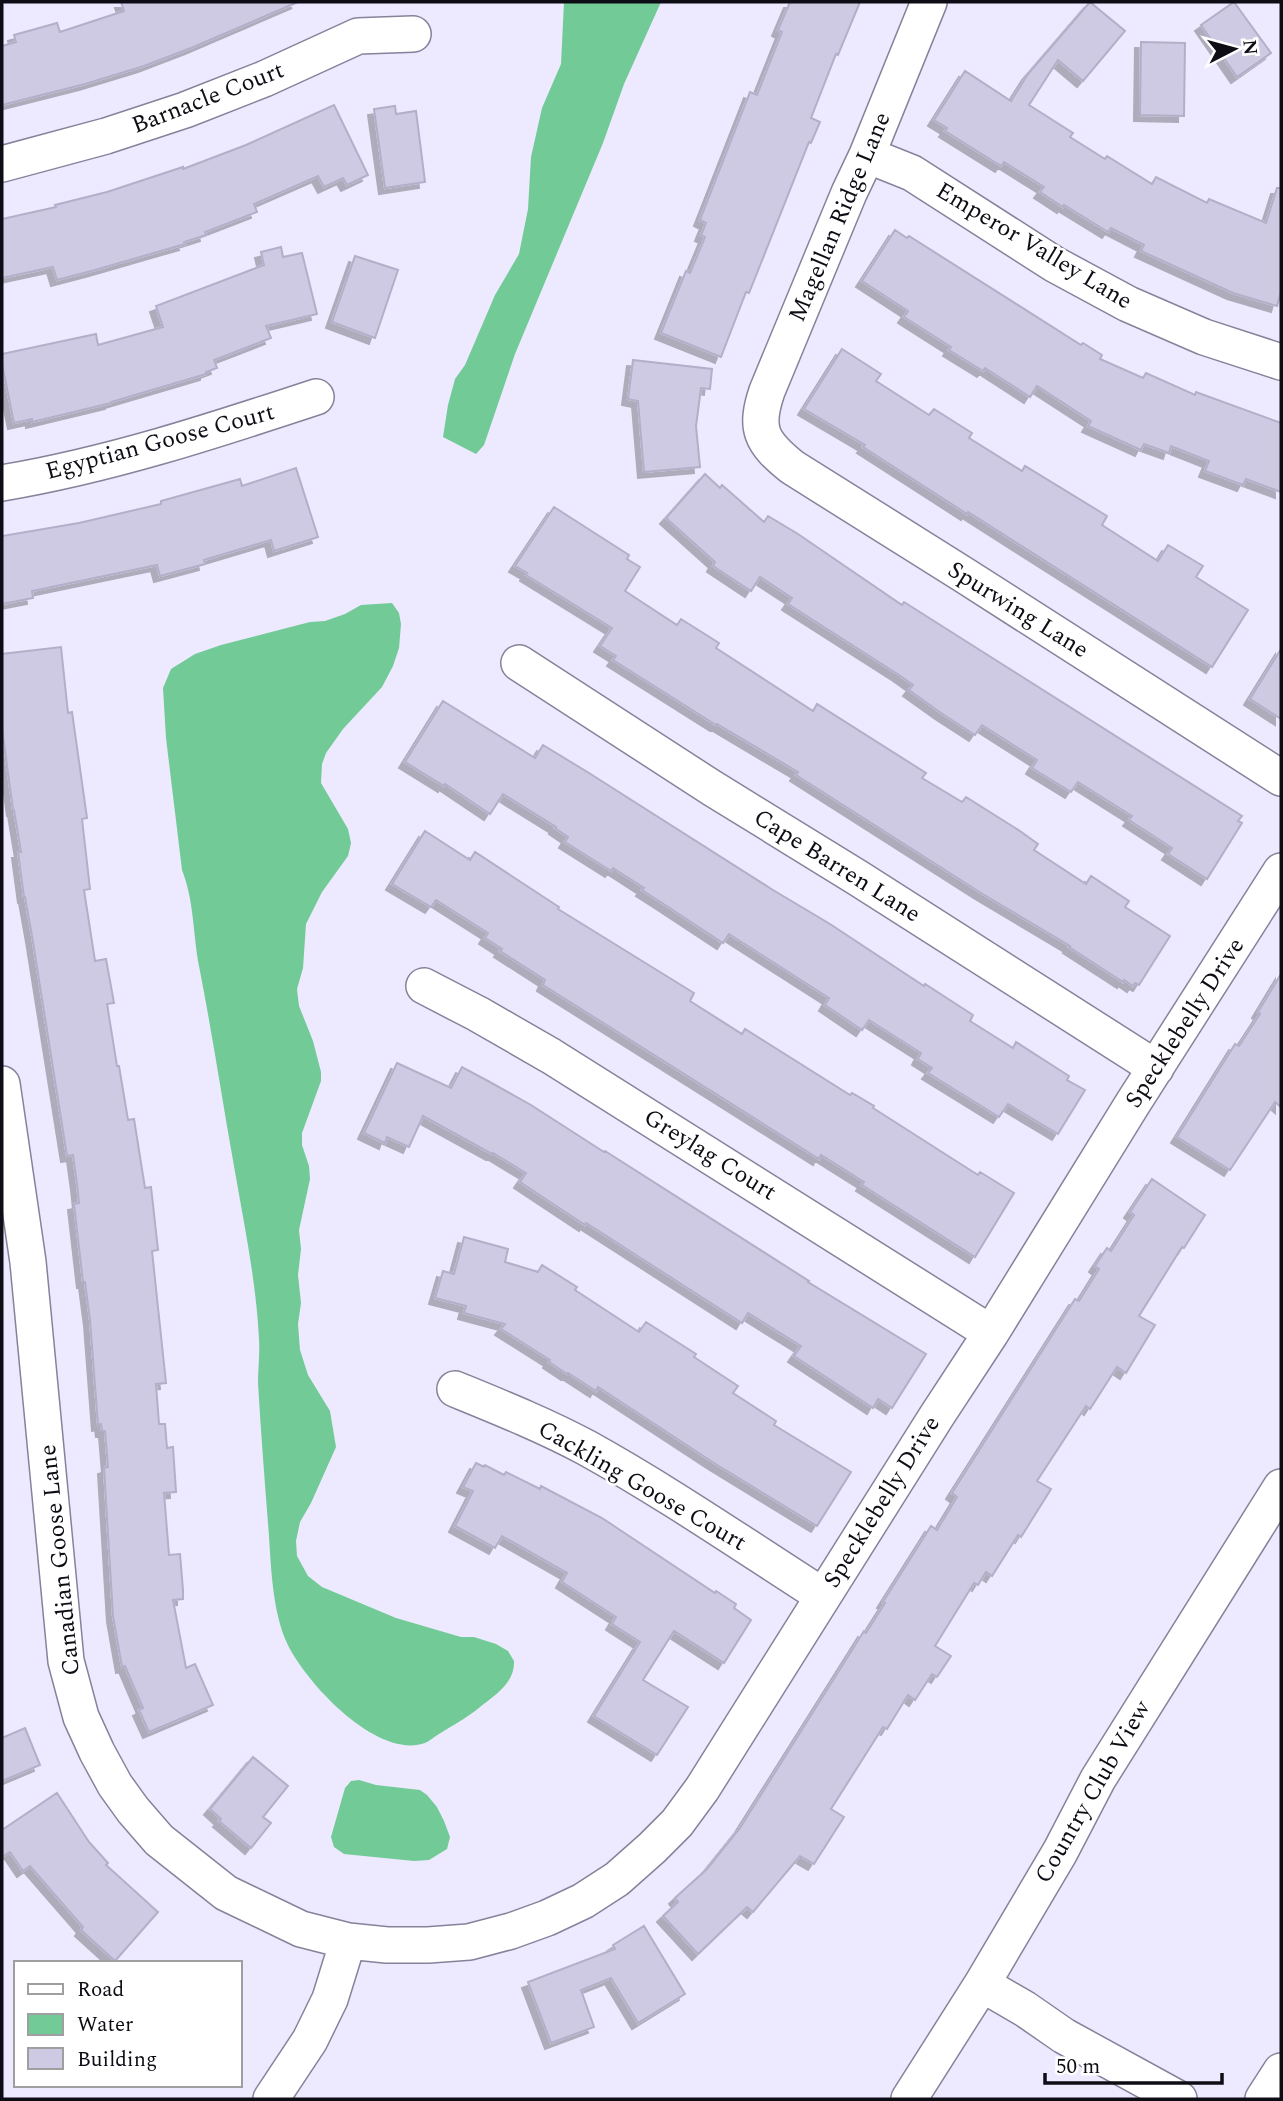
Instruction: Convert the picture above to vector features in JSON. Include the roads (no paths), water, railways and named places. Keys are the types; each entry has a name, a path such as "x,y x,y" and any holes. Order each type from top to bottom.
{"street":[{"name":"Magellan Ridge Lane","path":"762,435 760,411 767,391 929,2"},
{"name":"Barnacle Court","path":"2,164 106,136 185,110 264,79 358,36 413,34"},
{"name":"Emperor Valley Lane","path":"867,155 912,173 1054,264 1128,304 1204,337 1281,362"},
{"name":"Egyptian Goose Court","path":"2,483 177,442 316,397"},
{"name":"Spurwing Lane","path":"762,435 775,453 792,467 1281,778"},
{"name":"Cape Barren Lane","path":"519,663 1156,1068"},
{"name":"Specklebelly Drive","path":"348,1941 387,1945 468,1942 547,1918 583,1901 617,1879 652,1848 686,1811 1281,871"},
{"name":"Greylag Court","path":"424,986 551,1055 991,1333"},
{"name":"Canadian Goose Lane","path":"2,1084 28,1262 66,1661 81,1717 115,1785 132,1810 159,1840 226,1893 301,1929 348,1941"},
{"name":"Cackling Goose Court","path":"455,1389 586,1448 659,1491 823,1596"},
{"name":"Country Club View","path":"908,2099 982,1984 1060,1852 1098,1779 1281,1488"},
{"path":"271,2099 310,2040 330,1999 348,1941"},
{"path":"982,1984 1064,2036 1179,2099"},
{"path":"1263,2099 1281,2071"}],"water":[{"path":"564,2 661,2 624,84 603,143 515,354 484,445 476,454 443,437 448,405 455,379 465,365 495,295 519,254 528,209 531,157 542,108 561,64"},
{"path":"392,603 399,613 401,624 399,648 393,666 382,687 343,729 326,753 322,764 321,783 348,829 351,843 348,856 322,892 306,924 303,968 297,989 299,1006 313,1041 321,1072 321,1081 302,1133 310,1179 299,1230 300,1350 308,1375 330,1411 336,1447 300,1522 296,1541 297,1556 308,1576 322,1587 396,1618 496,1644 508,1651 514,1661 508,1682 475,1711 425,1743 406,1745 386,1740 365,1729 326,1696 309,1677 287,1643 276,1605 263,1460 255,1295 191,905 182,870 166,738 163,688 171,669 195,654 310,622 325,621 361,605"},
{"path":"359,1780 376,1785 420,1790 427,1795 437,1807 450,1837 447,1849 429,1860 414,1861 344,1854 334,1847 331,1837 345,1788 351,1781"}]}
